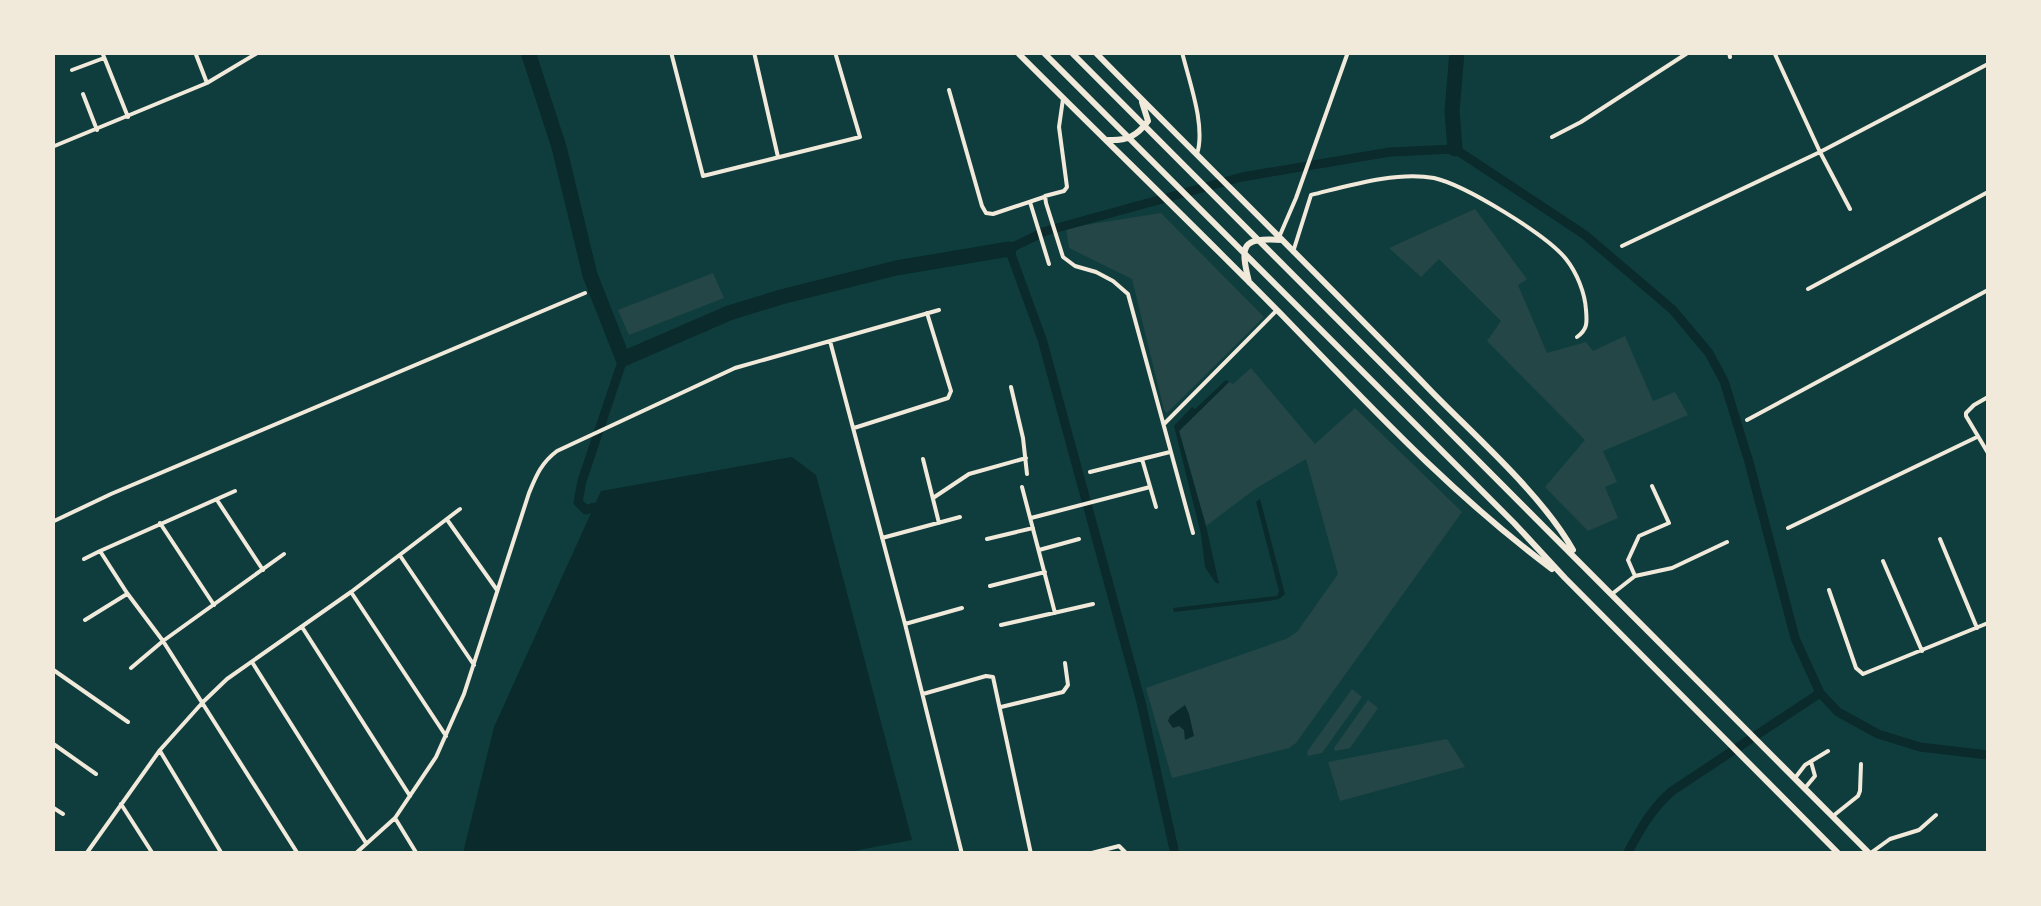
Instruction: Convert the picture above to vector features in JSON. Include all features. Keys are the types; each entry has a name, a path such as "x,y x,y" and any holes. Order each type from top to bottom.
{"main road":[{"path":"1017,52 1432,470 1502,532 1565,578"},
{"path":"1043,52 1838,854"},
{"path":"1071,52 1870,853"},
{"path":"1094,52 1530,494 1562,532 1578,560"},
{"path":"1106,139 1124,141 1139,132 1148,121 1142,100"},
{"path":"1250,284 1243,257 1247,246 1258,238 1281,239"}],"street":[{"path":"195,52 207,84"},
{"path":"52,147 207,84 259,52"},
{"path":"671,52 702,176 860,136 835,52"},
{"path":"754,52 778,157"},
{"path":"1182,52 1200,129 1198,155"},
{"path":"1281,239 1348,52"},
{"path":"1552,136 1581,122 1689,52"},
{"path":"1774,52 1850,209"},
{"path":"72,70 103,55 128,118"},
{"path":"1622,246 1820,152 1988,64"},
{"path":"949,90 983,210 990,215 1031,205 1067,187 1059,127 1063,98"},
{"path":"84,94 97,130"},
{"path":"1293,252 1312,195 1368,181 1434,178 1473,194 1548,242 1566,260 1585,300 1587,325 1577,337"},
{"path":"1808,289 1988,192"},
{"path":"1045,199 1064,257 1075,266 1113,281 1128,294 1193,533"},
{"path":"1031,205 1049,264"},
{"path":"1748,420 1988,290"},
{"path":"52,522 586,293"},
{"path":"355,854 395,818 428,773 464,694 540,467 557,451 736,368 939,310"},
{"path":"1163,426 1277,310"},
{"path":"854,428 948,398 951,391 927,313"},
{"path":"830,341 962,854"},
{"path":"1011,387 1027,474"},
{"path":"1988,397 1966,413 1988,452"},
{"path":"1788,528 1978,437"},
{"path":"1090,472 1170,452"},
{"path":"933,498 969,474 1026,458"},
{"path":"1142,459 1156,507"},
{"path":"924,460 940,523"},
{"path":"1635,576 1628,560 1640,536 1669,523 1652,486"},
{"path":"1022,487 1055,613"},
{"path":"1031,518 1150,487"},
{"path":"84,558 235,492"},
{"path":"217,500 262,570"},
{"path":"86,854 160,750 227,679 460,509"},
{"path":"882,538 960,518"},
{"path":"447,520 498,590"},
{"path":"160,523 214,605"},
{"path":"987,539 1034,528"},
{"path":"1940,538 1977,628"},
{"path":"1039,550 1080,539"},
{"path":"1612,594 1635,576 1672,568 1726,542"},
{"path":"100,551 164,641 298,854"},
{"path":"131,668 284,554"},
{"path":"400,555 474,664"},
{"path":"1883,561 1922,652"},
{"path":"990,586 1044,572"},
{"path":"1829,590 1861,674 1988,624"},
{"path":"351,592 446,736"},
{"path":"85,620 128,594"},
{"path":"1002,625 1093,604"},
{"path":"905,624 962,608"},
{"path":"302,626 410,796"},
{"path":"252,662 366,843"},
{"path":"1001,707 1063,692 1068,685 1065,663"},
{"path":"52,669 128,722"},
{"path":"923,694 990,675 994,680 1032,854"},
{"path":"52,743 96,774"},
{"path":"160,750 222,854"},
{"path":"1795,778 1805,765 1828,751"},
{"path":"1805,788 1815,776 1811,762"},
{"path":"1833,816 1858,796 1861,764"},
{"path":"121,804 153,854"},
{"path":"52,807 63,814"},
{"path":"1870,853 1890,839 1919,830 1936,815"},
{"path":"395,818 417,854"},
{"path":"1088,854 1119,846 1126,854"}],"shaded area":[{"path":"1475,209 1527,279 1518,285 1547,353 1586,342 1593,351 1625,336 1653,401 1675,392 1688,415 1603,451 1617,482 1605,487 1618,518 1588,531 1545,487 1585,440 1487,341 1501,321 1439,259 1421,277 1389,248"},
{"path":"1161,213 1264,317 1167,413 1132,279 1069,248 1066,228"},
{"path":"713,273 724,298 629,335 618,310"},
{"path":"1251,368 1315,444 1355,408 1462,512 1296,743 1172,778 1146,688 1286,639 1297,632 1338,574 1306,459 1255,489 1206,526 1179,431 1229,382 1233,384"},
{"path":"1226,380 1229,382 1179,431 1219,584 1205,567 1201,534 1174,426"},
{"path":"792,457 816,475 912,840 837,854 463,853 494,727 601,491"},
{"path":"1260,499 1285,594 1268,601 1174,612 1173,608 1277,596 1279,591 1256,502"},
{"path":"1352,689 1362,697 1322,753 1308,756 1307,752"},
{"path":"1368,700 1378,708 1350,748 1335,751 1334,748"},
{"path":"1185,705 1194,736 1185,740 1184,730 1179,726 1173,728 1168,721"},
{"path":"1447,739 1465,767 1340,801 1328,762"}],"waterway":[{"path":"528,52 559,147 590,275 623,359 729,313 781,297 896,268 1009,249"},
{"path":"1455,149 1452,111 1457,52"},
{"path":"1175,854 1141,702 1042,339 1009,249 1046,231 1242,177 1390,152 1455,149 1585,235 1673,310 1709,353 1724,381 1795,638 1820,693 1838,712 1878,734 1920,747 1988,755"},
{"path":"594,507 586,510 578,502 582,481 623,359"},
{"path":"1627,854 1641,828 1672,791 1820,693"}]}
